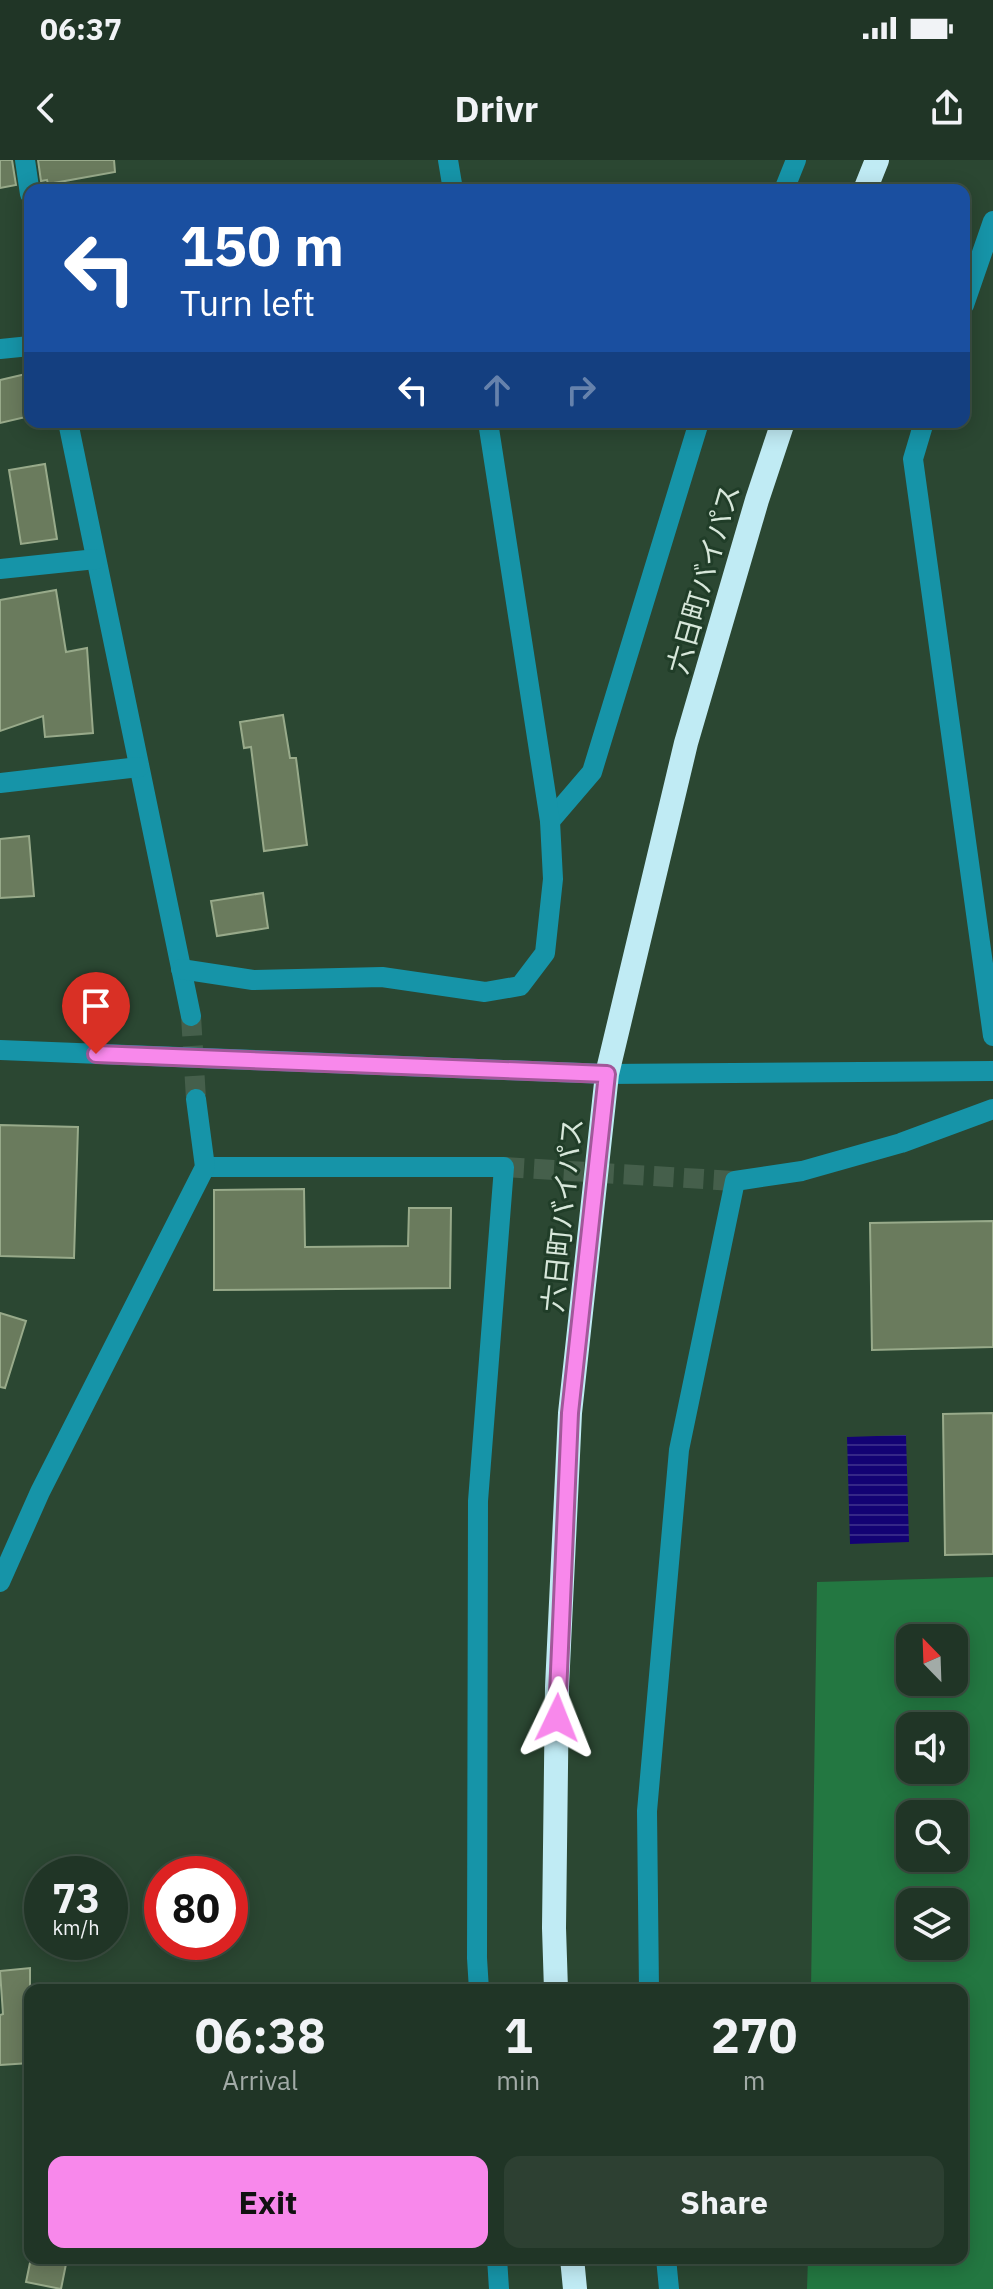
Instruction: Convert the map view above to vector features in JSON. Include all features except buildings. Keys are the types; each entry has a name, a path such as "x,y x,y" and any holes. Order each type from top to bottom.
{"highway":[{"path":"867,184 877,160"},
{"name":"六日町バイパス","path":"556,1984 557,1702 570,1413 607,1074 686,743 781,428"},
{"path":"573,2264 575,2289"}],"street":[{"path":"25,160 29,184"},
{"path":"448,160 452,184"},
{"path":"786,184 796,160"},
{"path":"970,288 993,221"},
{"path":"0,349 24,347"},
{"path":"69,428 191,1016"},
{"path":"181,969 253,980 382,977 485,992 520,986 545,953 553,879 550,821 489,428"},
{"path":"550,821 592,772 697,428"},
{"path":"922,428 913,459 993,1036"},
{"path":"0,569 96,559"},
{"path":"0,783 139,767"},
{"path":"0,1050 607,1074 993,1071"},
{"path":"0,1582 40,1492 205,1167 196,1099"},
{"path":"649,1984 647,1811 679,1450 735,1181 802,1171 901,1143 993,1109"},
{"path":"205,1167 504,1167 478,1501 479,1984"},
{"path":"497,2264 499,2289"},
{"path":"667,2264 669,2289"}],"green space":[{"path":"993,1577 993,2289 807,2289 808,2264 968,2264 968,1984 811,1984 817,1582"}],"shaded area":[{"path":"906,1435 909,1542 850,1544 847,1437"}],"tunnel":[{"path":"191,1016 196,1099"},
{"path":"504,1167 735,1181"}],"route":[{"path":"96,1054 607,1074 570,1413 557,1718"}]}
